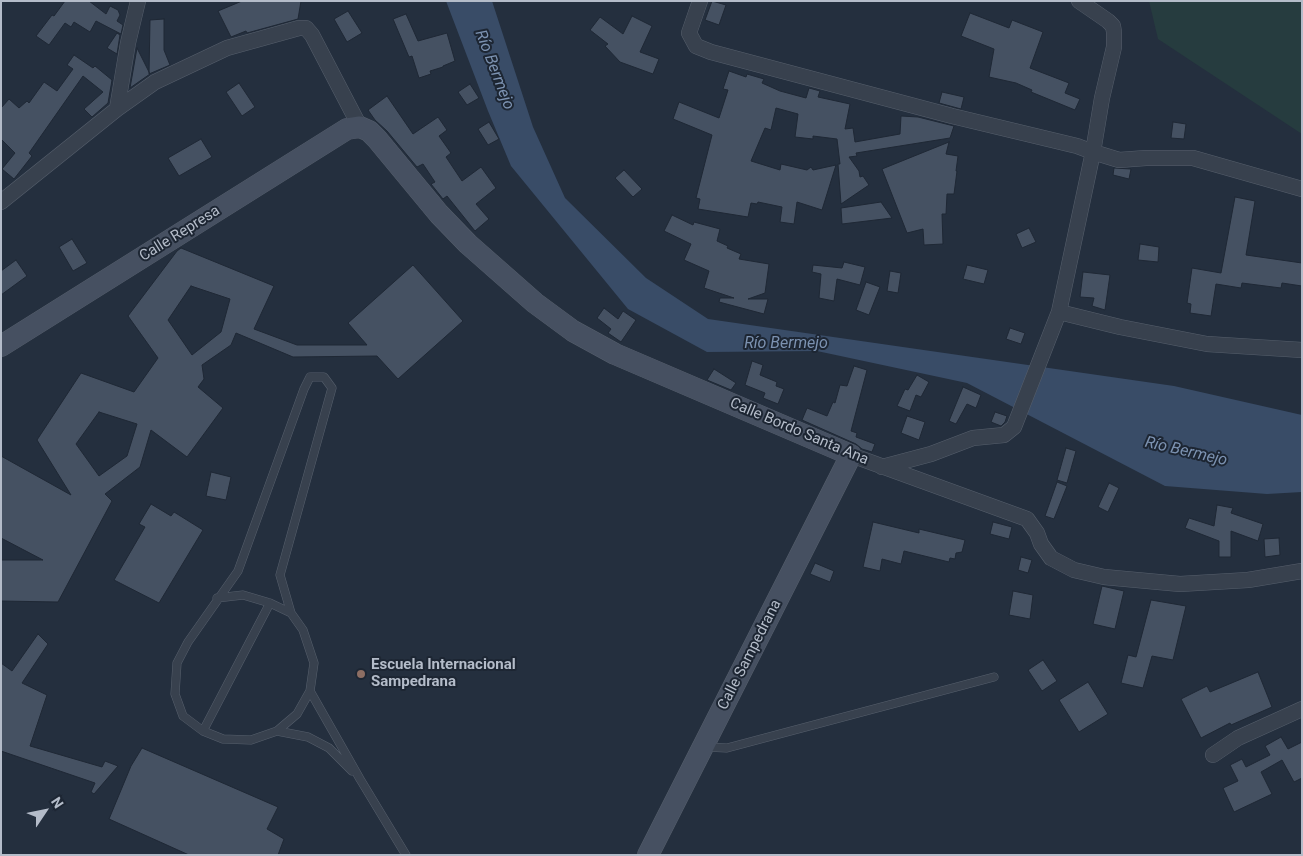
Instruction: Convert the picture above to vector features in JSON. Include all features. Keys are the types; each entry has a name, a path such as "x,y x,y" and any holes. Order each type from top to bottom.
{"street":[{"path":"117,109 128,43 138,1"},
{"path":"700,1 689,33 696,46 710,52 952,116 1077,146 1119,160 1194,158 1302,189"},
{"path":"882,467 931,454 973,438 1004,435 1014,427 1059,312 1114,47 1113,26 1079,1"},
{"path":"1,202 117,109 155,82 227,48 299,28 306,28 312,34 360,127"},
{"name":"Calle Represa","path":"1,346 347,129 360,127"},
{"name":"Calle Bordo Santa Ana","path":"360,127 369,130 378,139 439,214 468,244 535,303 573,331 615,354 851,455 1027,519 1038,533 1041,544 1051,558 1074,570 1104,578 1180,584 1248,580 1302,571"},
{"path":"1059,312 1120,327 1208,344 1302,350"},
{"name":"Calle Sampedrana","path":"648,855 851,455"},
{"path":"1212,755 1238,738 1302,709"}],"lane":[{"path":"310,377 324,377 332,388 331,394 280,575 291,613 303,630 314,663 310,691 297,714 277,731 251,740 223,739 203,731 183,716 175,694 177,663 188,642 238,571 310,377"},
{"path":"218,598 243,594 270,603 291,613"},
{"path":"203,731 270,603"},
{"path":"704,747 727,748 994,677"},
{"path":"310,691 406,855"},
{"path":"277,731 308,737 330,748 360,779"}],"green space":[{"path":"1149,1 1302,1 1302,134 1158,39"}],"water":[{"name":"Río Bermejo","path":"446,1 492,1 533,127 565,198 646,278 708,319 1174,386 1302,415 1302,492 1267,494 1165,486 967,383 817,351 707,352 628,309 511,166"}],"building":[{"path":"65,1 89,1 106,14 110,6 118,10 120,15 117,21 123,25 121,34 96,21 90,32 74,22 71,27 65,23 49,45 36,36"},
{"path":"242,1 301,1 298,19 247,33 246,31 231,37 218,11"},
{"path":"712,1 726,5 719,25 705,20"},
{"path":"348,11 362,33 347,42 334,19"},
{"path":"970,13 1009,28 1012,20 1043,32 1030,68 1069,83 1065,93 1080,99 1075,110 1031,92 1032,90 1016,83 989,77 994,49 961,36"},
{"path":"406,14 418,41 447,33 455,61 430,71 431,74 419,78 412,56 409,57 393,19"},
{"path":"632,16 652,26 640,52 659,59 653,74 620,62 605,46 608,44 590,30 600,17 623,34"},
{"path":"164,19 164,50 170,65 149,74 150,20"},
{"path":"117,33 120,35 117,54 107,48"},
{"path":"137,48 150,74 130,88"},
{"path":"74,55 93,68 95,66 112,80 108,103 92,117 84,109 103,92 83,76 29,153 32,156 14,179 2,169 15,153 1,139 1,108 9,99 19,108 27,101 29,103 44,82 57,91 73,69 67,65"},
{"path":"729,71 746,77 747,74 764,79 762,83 780,91 806,98 809,88 820,91 818,97 850,104 845,129 853,128 855,142 900,134 901,116 918,117 954,126 950,138 856,153 857,156 849,157 859,171 860,177 863,176 869,185 841,204 837,139 813,136 813,139 795,137 798,114 776,108 771,130 765,128 751,161 780,170 781,164 807,170 811,167 813,170 836,165 822,210 797,202 794,224 780,222 782,207 758,202 757,204 751,203 748,217 698,209 700,199 696,198 712,135 673,119 679,102 719,118 728,90 723,89"},
{"path":"239,83 255,107 242,116 226,92"},
{"path":"470,84 479,98 467,105 458,92"},
{"path":"942,92 964,97 961,109 939,103"},
{"path":"387,96 413,134 438,117 447,130 439,136 451,153 446,157 462,181 481,167 496,188 476,204 489,219 475,231 447,196 443,199 431,184 435,182 423,164 417,167 368,110"},
{"path":"489,122 499,139 488,145 478,129"},
{"path":"1173,122 1186,124 1184,139 1171,138"},
{"path":"201,139 212,157 179,176 168,158"},
{"path":"949,142 946,154 958,156 954,194 947,194 946,214 942,214 943,244 924,245 923,229 907,233 882,169"},
{"path":"1114,168 1131,169 1129,179 1113,175"},
{"path":"624,170 642,189 633,197 615,178"},
{"path":"1235,197 1255,201 1246,255 1302,263 1302,286 1282,283 1281,288 1242,283 1241,288 1216,284 1211,316 1190,313 1191,304 1187,303 1192,268 1221,273"},
{"path":"881,202 892,218 842,224 841,208"},
{"path":"672,215 693,225 694,222 720,229 717,241 741,254 739,259 769,264 765,293 748,299 768,299 764,314 719,302 720,298 734,298 704,288 709,271 684,260 691,244 664,231"},
{"path":"1029,228 1036,242 1022,248 1016,234"},
{"path":"72,239 87,263 73,271 59,247"},
{"path":"1140,244 1159,247 1158,262 1138,260"},
{"path":"181,248 274,286 254,329 297,345 367,345 348,323 413,265 463,321 398,379 377,356 293,357 236,333 231,345 202,365 204,379 198,387 223,408 187,457 151,430 140,467 105,494 112,501 58,602 1,601 1,560 43,560 1,538 1,456 71,495 37,440 81,373 134,392 158,358 128,316","holes":["191,286 230,299 221,332 192,355 168,320","99,412 137,424 127,456 99,476 76,444"]},
{"path":"16,260 27,276 1,295 1,271"},
{"path":"844,262 865,267 860,285 837,279 834,301 819,298 821,274 812,272 813,265 842,268"},
{"path":"967,265 988,270 984,284 963,279"},
{"path":"890,271 901,273 898,293 887,291"},
{"path":"1083,272 1110,275 1105,310 1092,306 1094,298 1080,297"},
{"path":"866,282 880,287 869,315 856,310"},
{"path":"604,308 618,319 623,311 636,320 621,342 608,333 611,329 597,318"},
{"path":"1010,328 1025,333 1021,344 1006,339"},
{"path":"752,361 763,365 760,375 777,382 776,386 784,389 778,404 763,398 765,393 745,385"},
{"path":"854,366 867,370 851,431 857,433 856,437 875,444 872,452 802,420 807,408 827,416 833,402 835,403 840,385 847,386"},
{"path":"714,369 736,383 731,390 707,380"},
{"path":"917,375 929,382 921,397 916,395 910,411 897,406 905,389 908,390"},
{"path":"963,387 981,395 976,408 967,404 956,424 949,421"},
{"path":"995,412 1007,416 1001,426 991,422"},
{"path":"907,416 925,422 919,440 901,433"},
{"path":"1066,448 1076,451 1067,483 1057,480"},
{"path":"211,472 231,477 226,500 206,496"},
{"path":"1057,482 1067,486 1054,519 1045,516"},
{"path":"1109,483 1119,488 1108,512 1098,507"},
{"path":"151,504 171,516 174,512 203,530 159,603 114,580 145,527 139,524"},
{"path":"1217,505 1233,508 1231,513 1263,524 1258,541 1231,531 1231,557 1219,557 1219,541 1185,528 1189,518 1214,526"},
{"path":"873,522 919,533 919,529 965,540 962,552 956,553 955,559 950,558 949,562 904,551 901,564 882,559 880,571 863,567"},
{"path":"993,522 1012,527 1009,539 990,534"},
{"path":"1279,538 1280,555 1265,557 1264,539"},
{"path":"1021,557 1032,560 1028,573 1018,570"},
{"path":"815,563 834,571 830,582 810,574"},
{"path":"1102,586 1124,591 1115,629 1093,624"},
{"path":"1013,591 1033,595 1030,619 1009,615"},
{"path":"1151,600 1186,606 1173,660 1152,656 1143,688 1121,683 1128,655 1136,657"},
{"path":"38,634 48,644 22,683 47,695 30,746 102,767 105,761 118,766 94,794 91,792 95,783 1,751 1,663 12,671"},
{"path":"1043,660 1057,681 1042,691 1028,670"},
{"path":"1258,672 1272,707 1231,725 1230,723 1201,738 1181,699 1207,686 1210,692"},
{"path":"1088,682 1108,714 1079,732 1059,700"},
{"path":"1281,737 1288,749 1302,742 1302,778 1294,782 1282,760 1261,772 1272,794 1234,812 1223,788 1238,781 1230,765 1242,759 1246,767 1270,755 1265,746"},
{"path":"142,748 278,807 267,829 284,839 278,855 189,855 109,819 131,766"}],"place":[{"name":"Escuela Internacional Sampedrana","path":"361,674"}]}
